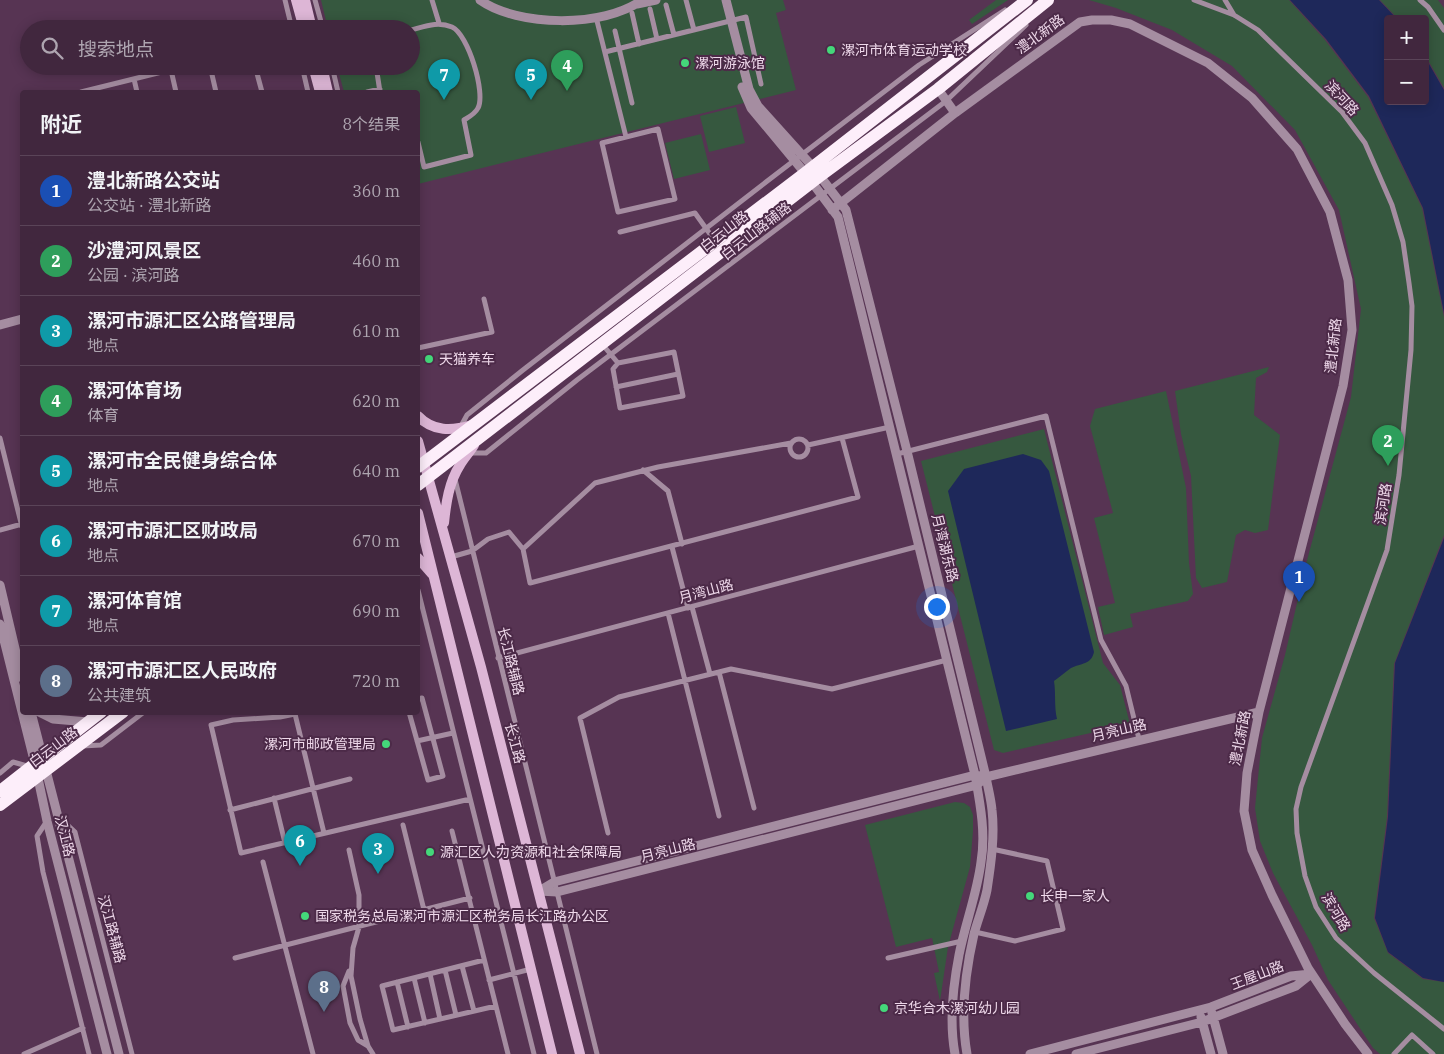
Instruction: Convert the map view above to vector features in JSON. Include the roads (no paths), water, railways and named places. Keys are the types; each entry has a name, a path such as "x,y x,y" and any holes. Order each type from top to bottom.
{"highway":[{"name":"白云山路","path":"422,470 464,453 478,439 602,344 1027,0"},
{"name":"白云山路","path":"422,470 467,426 715,241 938,89 1048,0"},
{"name":"白云山路","path":"0,805 38,767 76,723 89,722 97,715"},
{"name":"白云山路","path":"0,791 38,767 79,746 119,715"}],"main road":[{"path":"296,0 302,20"},
{"path":"305,0 310,20"},
{"path":"315,75 319,90"},
{"path":"324,75 328,90"},
{"path":"420,418 434,428 446,430 467,426"},
{"path":"443,529 447,497 464,453"},
{"name":"长江路","path":"420,456 422,470 451,557 580,1054"},
{"path":"420,522 552,1054"},
{"path":"420,560 433,575"}],"street":[{"path":"285,0 290,20"},
{"path":"315,0 320,20"},
{"path":"432,0 439,23"},
{"path":"480,0 503,12 529,18 577,21 656,0"},
{"path":"686,0 694,30"},
{"path":"721,0 728,22"},
{"path":"726,0 728,22"},
{"path":"467,426 467,415 474,409 802,154 919,66 1020,0"},
{"name":"白云山路辅路","path":"464,453 486,453 611,355 946,100 1052,0"},
{"name":"滨河路","path":"1194,0 1234,15 1258,30 1342,112 1365,143 1392,204 1403,242 1412,306 1411,350 1399,475 1387,550 1301,787 1296,809 1305,876 1316,907 1336,938 1374,973 1444,1029"},
{"path":"1225,0 1234,15"},
{"path":"1420,0 1428,7 1444,30"},
{"path":"666,5 674,35"},
{"path":"636,6 639,44"},
{"path":"650,10 657,39"},
{"path":"596,17 626,137"},
{"path":"605,52 746,17 761,84"},
{"name":"澧北新路","path":"832,210 955,113 1080,22 1092,20 1111,20 1130,24 1208,63 1252,98 1297,149 1330,212 1348,280 1352,330 1343,386 1259,712 1247,773 1244,811 1252,850 1311,974 1368,1054"},
{"name":"月湾湖东路","path":"728,22 748,89 758,106 802,154 821,195 838,217 975,774 982,811 982,860 959,955 952,1002 955,1054"},
{"name":"月湾湖东路","path":"728,22 742,88 751,108 795,160 829,188 846,210 986,777 992,810 992,849 986,892 966,972 964,1038 968,1054"},
{"path":"420,28 439,23 454,27 462,35 469,49 480,86 480,107 474,114 464,120 471,155 424,167 420,150"},
{"path":"615,31 632,103"},
{"path":"100,90 150,75"},
{"path":"171,75 175,90"},
{"path":"212,75 216,90"},
{"path":"257,75 261,90"},
{"path":"304,75 308,90"},
{"path":"334,75 338,90"},
{"path":"377,75 380,90"},
{"path":"134,79 137,90"},
{"path":"938,89 955,113"},
{"path":"658,129 675,199 618,212 602,143 626,137 658,129"},
{"path":"620,232 695,213 715,241"},
{"path":"420,348 492,332 484,298"},
{"path":"0,325 20,320"},
{"path":"602,344 618,364"},
{"path":"674,352 678,374 683,396 620,408 613,369 618,364 674,352"},
{"path":"616,387 678,374"},
{"path":"896,454 1046,416 1101,640 1126,686 1139,739"},
{"path":"808,445 890,427"},
{"path":"0,438 20,517"},
{"path":"451,557 472,552 488,539 509,532 522,549 530,583 858,497 842,438"},
{"path":"522,549 595,483 643,470 791,443 795,439 801,439 808,445"},
{"path":"791,443 790,452 798,458 806,454 808,445"},
{"path":"643,470 668,491 682,544"},
{"name":"长江路辅路","path":"454,476 597,1054"},
{"path":"0,530 20,525"},
{"path":"420,554 425,544"},
{"name":"月湾山路","path":"498,658 919,546"},
{"path":"672,547 710,674"},
{"path":"0,585 20,670"},
{"path":"420,598 534,1054"},
{"path":"668,614 719,816"},
{"name":"汉江路","path":"0,624 20,699"},
{"path":"608,832 580,718 619,697 732,669 832,689 947,660"},
{"path":"719,672 754,808"},
{"path":"410,715 428,780 443,776 422,698 420,698"},
{"name":"月亮山路","path":"539,891 557,892 977,785 986,777 1139,739 1259,712"},
{"name":"汉江路","path":"24,715 38,767 58,816 119,1054"},
{"name":"汉江路","path":"31,715 47,821 107,1054"},
{"path":"44,715 52,720 76,723"},
{"path":"79,746 100,745 140,715"},
{"path":"289,715 233,720 211,725 241,853 470,799"},
{"path":"294,715 324,833"},
{"path":"417,741 453,733"},
{"path":"0,773 13,762 38,767"},
{"name":"月亮山路","path":"539,891 554,882 975,774 986,777"},
{"path":"230,810 350,779"},
{"path":"274,798 286,842"},
{"name":"汉江路辅路","path":"58,816 75,832 132,1054"},
{"path":"47,821 37,836 43,872 89,1054"},
{"path":"403,824 424,910"},
{"path":"452,831 508,1054"},
{"path":"975,932 1015,941 1063,929 1047,861 992,849"},
{"path":"349,850 359,895 359,927 353,948 351,976 355,999 368,1046 373,1054"},
{"path":"263,862 312,1054"},
{"path":"235,958 470,898"},
{"path":"888,958 962,941"},
{"path":"484,960 382,986 393,1030 496,1006"},
{"path":"462,966 474,1011"},
{"path":"352,967 343,986 344,999 350,1023 358,1040 368,1046"},
{"path":"489,980 531,969"},
{"path":"445,970 456,1015"},
{"path":"430,974 440,1019"},
{"name":"王屋山路","path":"1030,1054 1211,1007 1291,976 1311,974"},
{"name":"王屋山路","path":"1076,1054 1214,1018 1296,986 1311,974"},
{"path":"414,978 425,1023"},
{"path":"397,982 408,1027"},
{"path":"1211,1007 1223,1054"},
{"path":"1199,1010 1211,1054"},
{"path":"24,1054 83,1028"},
{"path":"1394,1054 1412,1035 1433,1054"},
{"path":"1398,1049 1404,1054"}],"water":[{"path":"1290,0 1379,0 1393,15 1384,15 1384,105 1429,105 1429,64 1444,90 1444,313 1423,208 1369,96 1326,39"},
{"path":"1023,454 1041,460 1049,471 1094,652 1091,659 1071,668 1054,681 1057,719 1006,731 948,491 964,469"},
{"path":"1444,538 1444,982 1423,978 1388,952 1375,918 1388,817 1395,663"}],"place":[{"name":"漯河市体育运动学校","path":"831,50"},
{"name":"漯河游泳馆","path":"685,63"},
{"name":"漯河体育场","path":"567,91"},
{"name":"漯河体育馆","path":"444,100"},
{"name":"漯河市全民健身综合体","path":"531,100"},
{"name":"天猫养车","path":"429,359"},
{"name":"沙澧河风景区","path":"1388,466"},
{"name":"澧北新路公交站","path":"1299,602"},
{"name":"漯河市邮政管理局","path":"386,744"},
{"name":"源汇区人力资源和社会保障局","path":"430,852"},
{"name":"漯河市源汇区财政局","path":"300,866"},
{"name":"漯河市源汇区公路管理局","path":"378,874"},
{"name":"长申一家人","path":"1030,896"},
{"name":"国家税务总局漯河市源汇区税务局长江路办公区","path":"305,916"},
{"name":"京华合木漯河幼儿园","path":"884,1008"},
{"name":"漯河市源汇区人民政府","path":"324,1012"}]}
